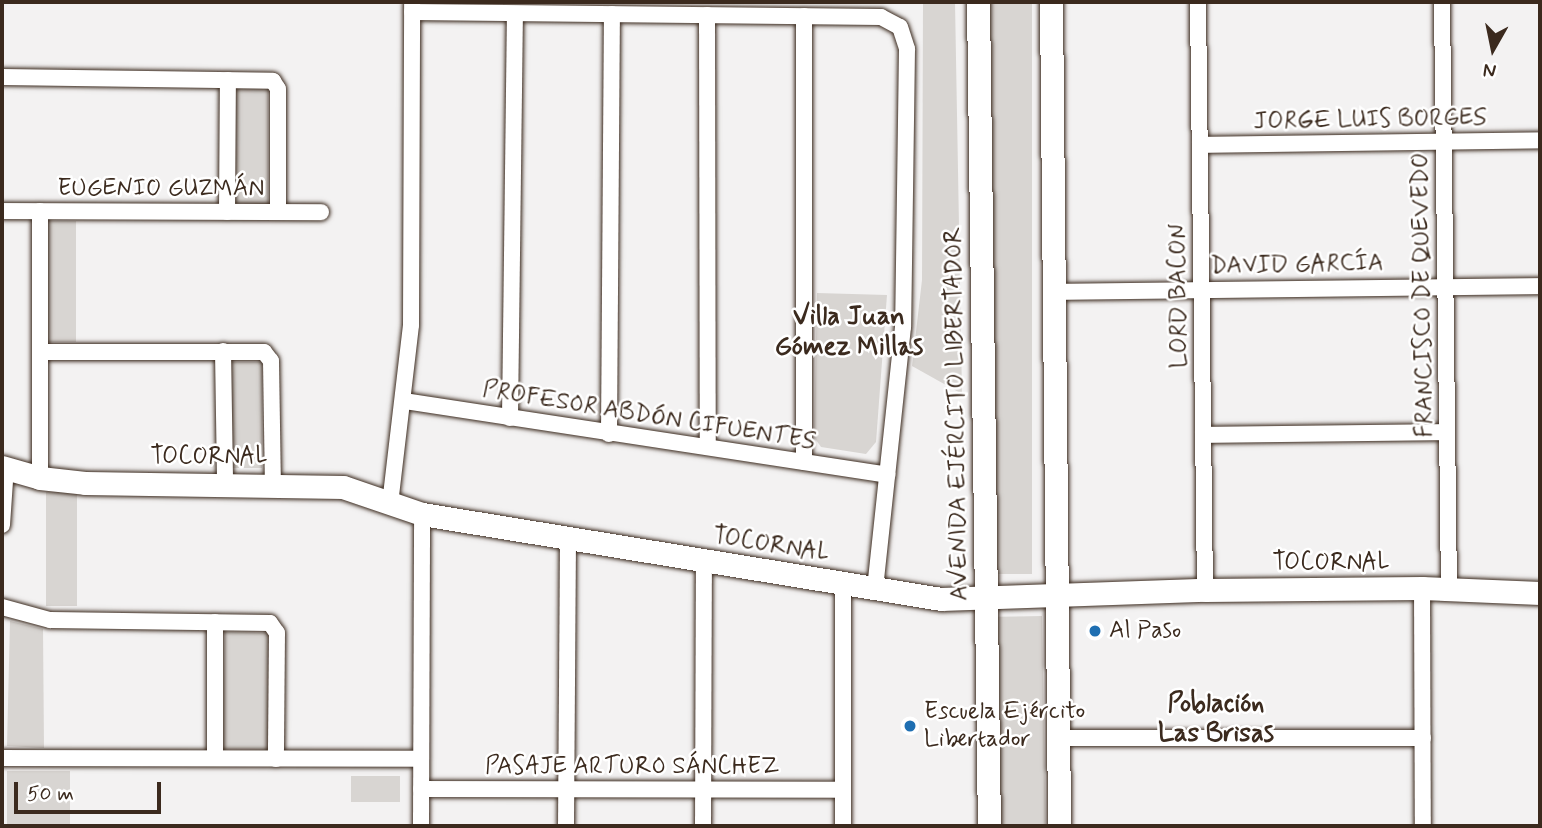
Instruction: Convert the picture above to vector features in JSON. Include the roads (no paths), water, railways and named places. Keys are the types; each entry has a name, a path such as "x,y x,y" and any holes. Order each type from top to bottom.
{"main road":[{"name":"AVENIDA EJÉRCITO LIBERTADOR","path":"978,2 989,826"},
{"path":"1051,2 1059,826"},
{"name":"TOCORNAL","path":"4,467 40,478 342,487 422,513 941,599 985,599 1056,592 1205,590 1422,588 1540,593"}],"street":[{"name":"LORD BACON","path":"1198,2 1205,590"},
{"name":"FRANCISCO DE QUEVEDO","path":"1442,2 1449,589"},
{"path":"390,504 405,401 412,256 412,7 515,13 881,17 900,26 907,49 905,278 875,588"},
{"path":"510,418 515,13"},
{"path":"609,434 612,15"},
{"path":"707,15 708,447"},
{"path":"804,16 804,462"},
{"path":"2,77 276,83 278,212"},
{"path":"227,212 228,80"},
{"name":"JORGE LUIS BORGES","path":"1200,145 1540,140"},
{"name":"EUGENIO GUZMÁN","path":"2,211 321,212"},
{"path":"40,211 40,478"},
{"name":"DAVID GARCÍA","path":"1055,292 1540,286"},
{"path":"223,351 225,484"},
{"path":"40,352 267,353 273,484"},
{"name":"PROFESOR ABDÓN CIFUENTES","path":"405,401 887,475"},
{"path":"1203,435 1447,432"},
{"path":"2,525 4,467"},
{"path":"421,826 422,513"},
{"path":"566,826 568,538"},
{"path":"702,826 705,560"},
{"path":"843,583 843,826"},
{"path":"1422,588 1423,826"},
{"path":"2,607 38,619 273,625 276,758"},
{"path":"215,622 215,758"},
{"path":"1058,738 1423,738"},
{"path":"2,758 421,759"},
{"name":"PASAJE ARTURO SÁNCHEZ","path":"421,789 843,790"}],"place":[{"name":"Al Paso","path":"1095,631"},
{"name":"Escuela Ejército Libertador","path":"910,726"}],"district":[{"name":"Villa Juan Gómez Millas","path":"849,333"},
{"name":"Población Las Brisas","path":"1216,720"}]}
